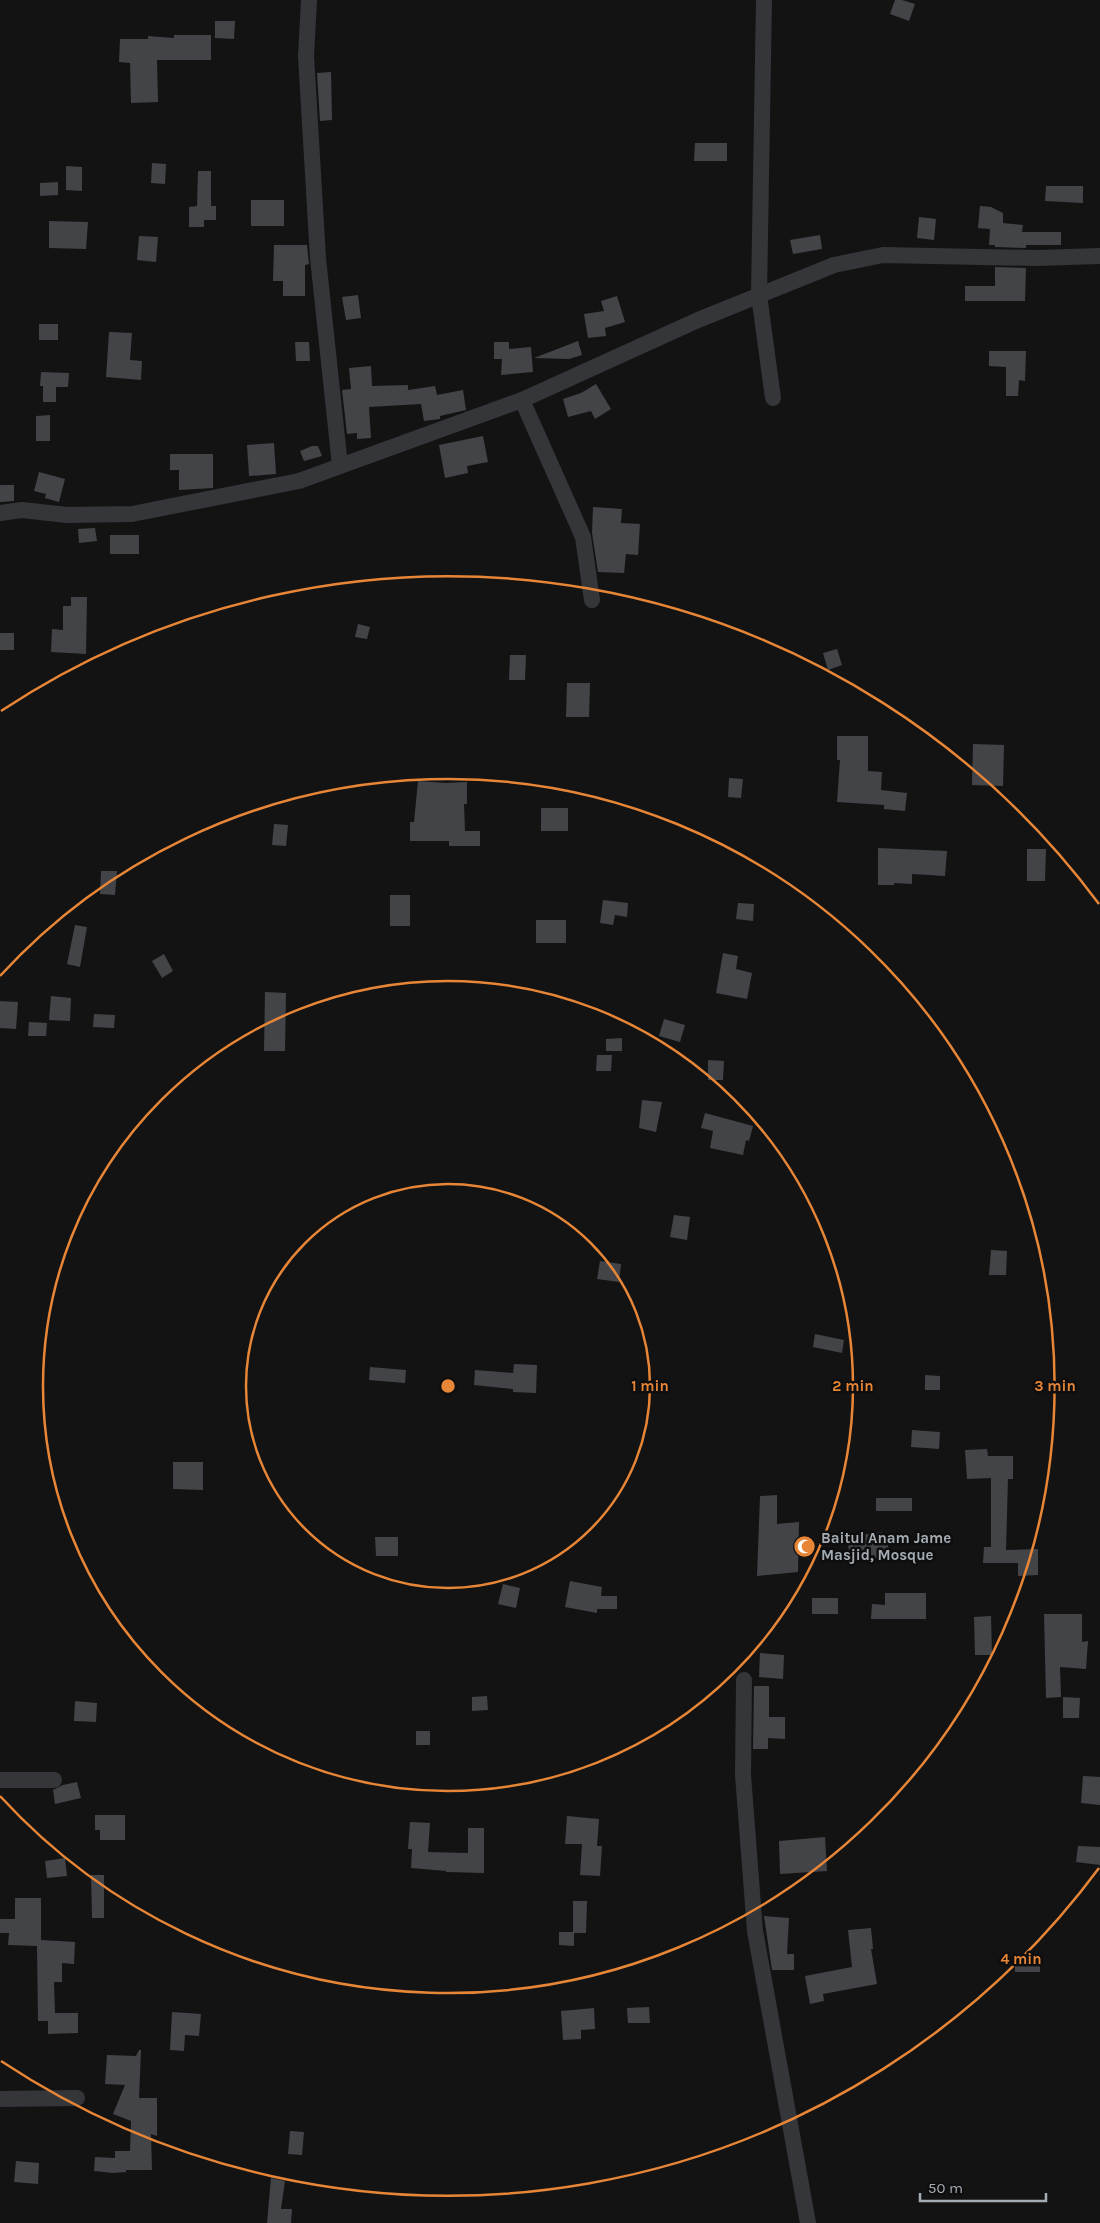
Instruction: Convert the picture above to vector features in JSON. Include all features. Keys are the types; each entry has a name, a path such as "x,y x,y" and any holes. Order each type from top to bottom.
{"street":[{"path":"308,0 306,56 318,258 340,466"},
{"path":"764,0 758,296 773,398"},
{"path":"0,513 22,510 67,515 132,514 299,480 522,400 698,320 834,265 883,255 1037,258 1100,256"},
{"path":"522,400 583,537 592,600"},
{"path":"744,1680 743,1775 755,1931 808,2223"},
{"path":"0,1780 54,1780"},
{"path":"0,2099 78,2098"}],"building":[{"path":"895,0 915,4 909,21 890,14"},
{"path":"215,21 235,21 234,39 215,38"},
{"path":"174,35 211,35 211,60 157,60 158,102 131,103 130,63 119,62 120,39 148,39 148,36 174,38"},
{"path":"331,72 332,120 320,121 317,73"},
{"path":"695,143 727,143 727,161 694,161"},
{"path":"152,163 166,164 165,184 151,183"},
{"path":"66,166 82,167 82,191 66,190"},
{"path":"198,171 211,171 211,206 216,206 216,220 204,220 204,227 189,227 189,207 197,206"},
{"path":"58,182 58,195 40,196 40,183"},
{"path":"1046,186 1083,186 1083,203 1045,201"},
{"path":"251,200 284,200 284,226 251,226"},
{"path":"980,206 991,207 1003,213 1003,223 1023,225 1022,232 1061,232 1061,245 1026,245 1026,248 995,247 995,245 989,245 990,229 978,228"},
{"path":"919,217 936,219 934,240 917,238"},
{"path":"49,221 88,222 86,249 49,248"},
{"path":"820,235 822,249 793,254 790,240"},
{"path":"139,236 158,237 156,262 137,260"},
{"path":"274,245 307,245 309,264 305,265 305,296 283,296 283,281 273,281"},
{"path":"995,267 1026,268 1025,301 965,301 965,286 995,286"},
{"path":"358,295 361,318 346,320 342,297"},
{"path":"617,296 625,322 605,328 606,336 588,338 584,314 604,311 601,301"},
{"path":"39,324 58,324 58,340 39,340"},
{"path":"109,332 132,333 130,360 142,361 141,380 106,377"},
{"path":"578,341 582,355 569,359 534,358"},
{"path":"295,342 309,342 310,361 296,361"},
{"path":"494,342 509,342 509,349 531,347 533,372 501,375 502,359 494,359"},
{"path":"989,351 1026,351 1025,381 1019,380 1018,396 1006,396 1006,367 989,366"},
{"path":"371,366 372,386 408,385 408,390 435,386 437,395 463,390 466,410 440,416 440,419 424,421 421,404 369,407 371,438 357,439 357,433 347,434 342,390 351,389 349,368"},
{"path":"41,372 69,373 68,387 56,387 56,402 43,402 43,386 40,386"},
{"path":"596,384 611,409 595,419 591,411 568,417 563,399 581,393"},
{"path":"50,415 50,441 36,441 36,416"},
{"path":"483,436 488,462 467,466 468,473 445,478 439,445"},
{"path":"274,443 276,474 249,476 247,445"},
{"path":"312,446 318,446 322,456 304,461 300,451"},
{"path":"170,454 213,454 213,488 179,490 179,470 170,470"},
{"path":"39,472 65,479 59,502 45,498 46,494 34,491"},
{"path":"0,485 14,485 14,501 0,502"},
{"path":"593,507 622,509 621,523 640,524 638,555 626,554 624,573 598,572 592,533"},
{"path":"95,528 97,541 79,543 78,529"},
{"path":"110,535 139,535 139,554 110,554"},
{"path":"71,597 87,597 86,654 51,652 52,629 63,630 63,606 71,606"},
{"path":"358,624 370,627 367,639 355,637"},
{"path":"0,633 14,633 14,650 0,650"},
{"path":"837,649 842,665 828,670 823,653"},
{"path":"510,655 526,655 525,680 509,680"},
{"path":"567,683 590,683 589,717 566,717"},
{"path":"837,736 868,736 868,771 882,772 881,790 907,793 905,811 884,809 884,805 837,802 840,760 837,760"},
{"path":"973,744 1004,745 1003,786 972,785"},
{"path":"729,778 743,779 741,798 728,797"},
{"path":"418,781 467,782 467,804 464,804 465,831 480,831 480,846 449,846 449,841 410,841 410,822 414,822"},
{"path":"541,808 568,808 568,831 541,831"},
{"path":"274,824 288,825 286,846 272,845"},
{"path":"878,848 947,851 945,876 912,874 912,884 894,883 894,885 878,885"},
{"path":"1027,849 1046,849 1045,881 1027,881"},
{"path":"101,871 117,871 115,895 100,894"},
{"path":"390,895 410,895 410,926 390,926"},
{"path":"603,900 628,903 627,917 615,915 613,925 600,923"},
{"path":"738,903 754,904 753,921 736,919"},
{"path":"536,920 566,920 566,943 536,943"},
{"path":"75,925 87,927 80,967 67,964"},
{"path":"723,953 738,956 736,969 752,973 747,999 716,993"},
{"path":"164,954 173,971 162,978 152,961"},
{"path":"265,992 286,993 285,1051 264,1051"},
{"path":"51,996 71,998 70,1021 49,1020"},
{"path":"0,1001 18,1002 16,1029 0,1028"},
{"path":"94,1014 115,1015 114,1028 93,1027"},
{"path":"664,1019 685,1025 680,1042 659,1036"},
{"path":"29,1022 47,1023 46,1036 28,1036"},
{"path":"622,1038 622,1051 606,1051 606,1039"},
{"path":"597,1055 612,1055 611,1071 596,1071"},
{"path":"708,1060 724,1061 723,1080 708,1080"},
{"path":"642,1100 662,1102 656,1132 639,1128"},
{"path":"705,1113 753,1126 749,1141 746,1140 743,1155 710,1148 713,1131 701,1128"},
{"path":"674,1215 690,1217 687,1240 670,1237"},
{"path":"991,1250 1007,1251 1006,1275 989,1275"},
{"path":"600,1261 621,1264 619,1282 597,1279"},
{"path":"815,1334 844,1340 842,1353 813,1347"},
{"path":"514,1364 537,1365 536,1393 513,1392 513,1389 474,1385 475,1370 513,1373"},
{"path":"370,1367 406,1370 405,1383 369,1380"},
{"path":"925,1375 940,1376 940,1390 925,1390"},
{"path":"912,1430 940,1432 939,1449 911,1447"},
{"path":"987,1449 988,1456 1013,1456 1013,1479 1008,1479 1006,1550 1038,1549 1038,1575 1018,1576 1018,1563 983,1563 984,1547 991,1547 991,1478 967,1479 965,1450"},
{"path":"173,1462 203,1462 203,1490 173,1489"},
{"path":"777,1495 777,1524 799,1522 798,1572 757,1576 760,1496"},
{"path":"876,1498 912,1498 912,1511 876,1511"},
{"path":"882,1532 893,1558 875,1558 875,1555 850,1558 847,1537"},
{"path":"375,1537 398,1537 398,1556 376,1556"},
{"path":"570,1581 602,1587 601,1596 617,1596 617,1609 597,1609 597,1613 565,1607"},
{"path":"503,1584 520,1588 516,1608 498,1604"},
{"path":"885,1593 926,1593 926,1619 871,1619 872,1604 885,1605"},
{"path":"812,1598 838,1598 838,1614 812,1614"},
{"path":"1044,1614 1082,1614 1082,1642 1088,1641 1086,1669 1060,1667 1061,1697 1046,1698"},
{"path":"991,1616 992,1655 975,1655 974,1617"},
{"path":"760,1653 784,1655 783,1679 759,1677"},
{"path":"754,1686 769,1686 769,1717 785,1717 785,1739 768,1738 768,1749 753,1749"},
{"path":"487,1696 488,1710 472,1711 472,1697"},
{"path":"1063,1697 1080,1698 1079,1718 1063,1718"},
{"path":"75,1701 97,1703 96,1722 74,1721"},
{"path":"416,1731 430,1731 430,1745 416,1745"},
{"path":"1083,1776 1100,1777 1100,1805 1081,1803"},
{"path":"77,1782 81,1798 55,1804 53,1790 63,1785"},
{"path":"95,1815 125,1815 125,1840 100,1840 100,1830 95,1830"},
{"path":"567,1816 599,1819 597,1846 602,1846 600,1876 580,1875 582,1844 565,1844"},
{"path":"410,1822 430,1823 428,1852 468,1853 468,1828 484,1828 484,1873 446,1872 411,1868 412,1849 408,1849"},
{"path":"825,1837 827,1871 780,1874 779,1841"},
{"path":"1078,1846 1100,1847 1100,1865 1076,1862"},
{"path":"65,1858 67,1876 47,1878 45,1861"},
{"path":"91,1875 104,1875 104,1918 92,1918"},
{"path":"15,1898 41,1898 41,1940 75,1942 74,1964 62,1963 62,1982 54,1982 55,2013 78,2013 78,2033 48,2034 48,2021 38,2021 37,1946 8,1945 9,1933 0,1933 0,1919 15,1919"},
{"path":"573,1901 587,1901 586,1933 574,1933 574,1946 559,1945 559,1932 573,1932"},
{"path":"764,1916 789,1918 787,1954 794,1954 794,1970 772,1970"},
{"path":"871,1928 873,1949 871,1949 877,1984 823,1994 824,2001 810,2004 805,1976 852,1967 848,1930"},
{"path":"1015,1954 1040,1954 1040,1972 1015,1972"},
{"path":"649,2007 650,2023 628,2023 627,2008"},
{"path":"594,2008 595,2029 581,2030 581,2039 563,2040 561,2011"},
{"path":"172,2012 201,2014 199,2036 185,2035 184,2051 170,2050"},
{"path":"139,2050 141,2050 139,2098 157,2098 157,2136 151,2134 152,2170 126,2170 126,2172 113,2173 94,2171 95,2157 115,2158 115,2151 130,2151 131,2121 113,2114 125,2085 105,2084 107,2055 136,2056"},
{"path":"290,2131 304,2132 302,2155 288,2154"},
{"path":"16,2161 39,2163 38,2184 14,2182"},
{"path":"271,2178 285,2181 281,2209 292,2209 291,2223 267,2223"}],"place":[{"name":"Baitul Anam Jame Masjid, Mosque","path":"805,1547"}]}
